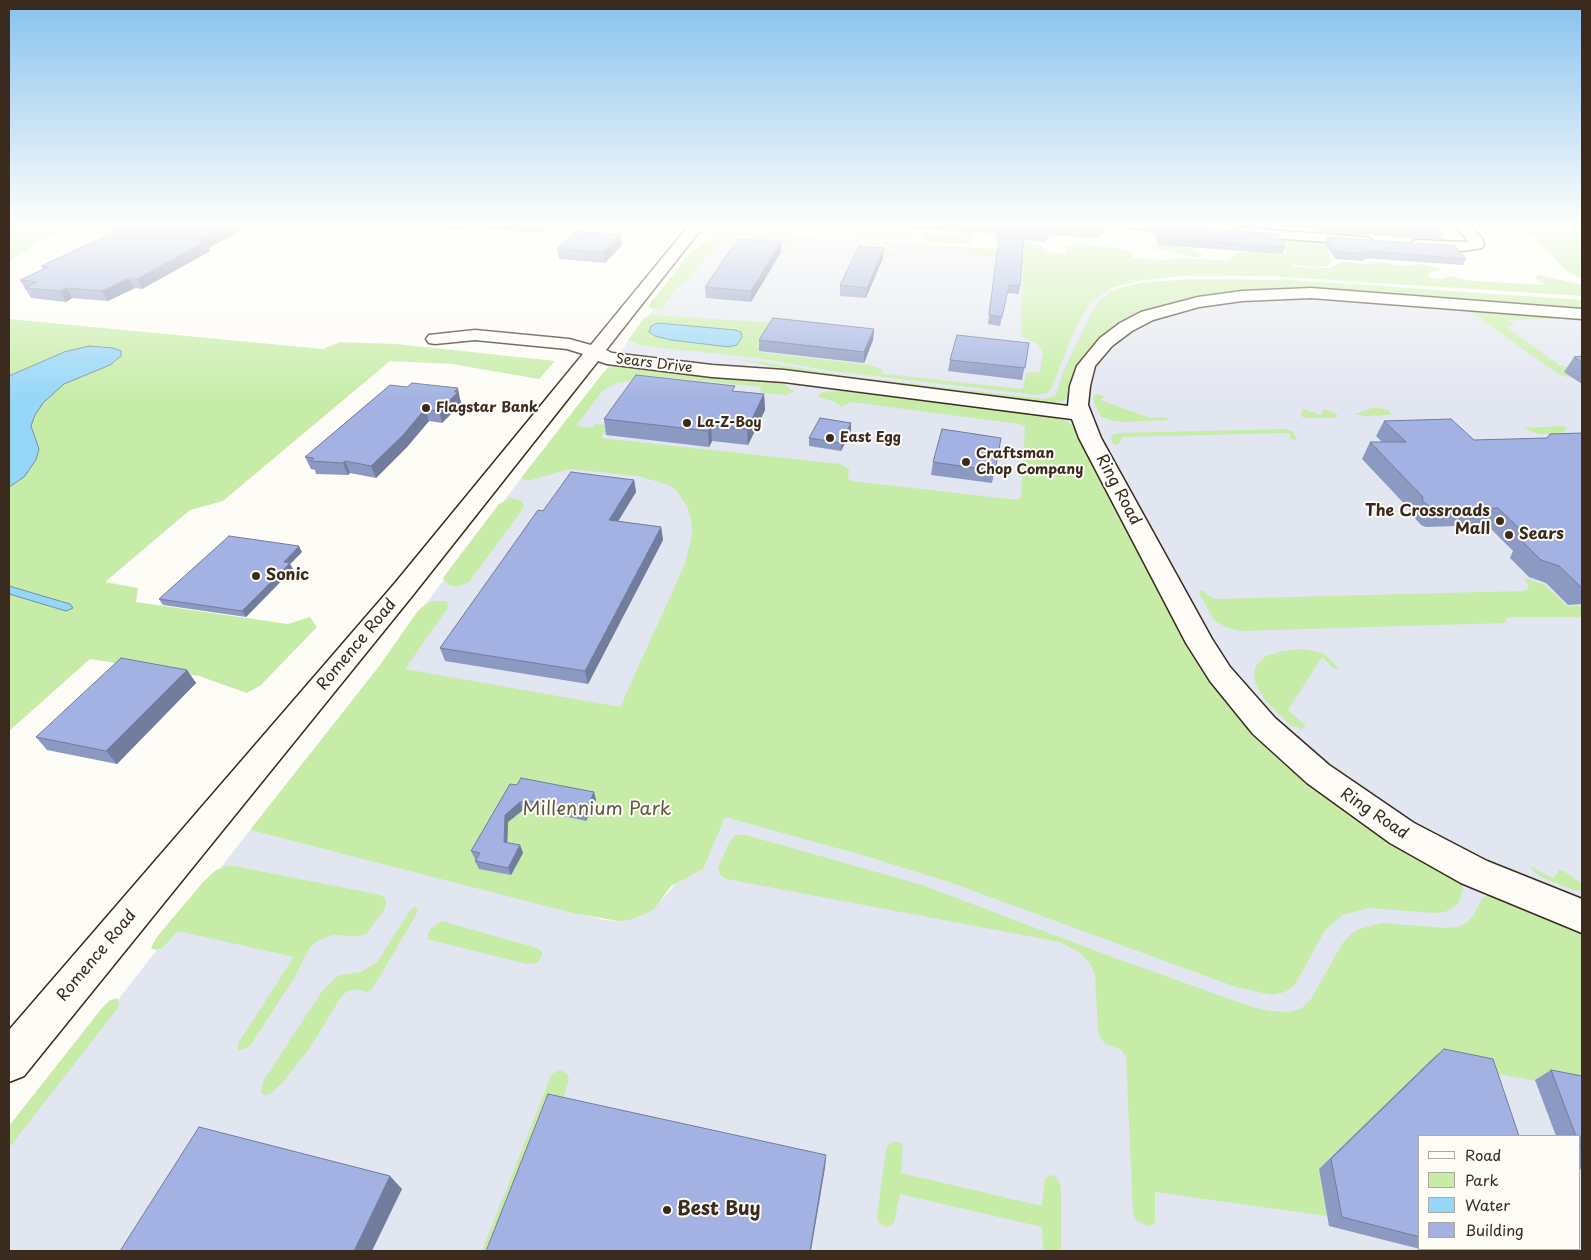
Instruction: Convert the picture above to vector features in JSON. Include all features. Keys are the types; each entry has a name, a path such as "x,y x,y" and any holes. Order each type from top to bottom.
{"street":[{"name":"Romence Road","path":"9,1062 404,589 651,283"},
{"name":"Ring Road","path":"1582,314 1311,293 1242,296 1198,302 1147,316 1126,327 1106,342 1086,366 1079,396 1080,414 1093,443 1200,643 1220,674 1264,726 1318,774 1357,803 1411,838 1474,872 1582,916"},
{"name":"Sears Drive","path":"596,352 562,353 435,339 475,336 569,344 596,352 607,358 712,371 784,376 1080,414"}],"shaded area":[{"path":"674,283 1091,283 1150,303 1209,290 1582,308 1582,1251 9,1251 9,1140 250,830 604,920 618,921 660,902 678,881 698,872 380,665 481,530"}],"green space":[{"path":"667,283 684,283 678,286 662,307 666,309 746,316 649,308 649,305"},
{"path":"1023,283 1130,283 1111,288 1090,302 1074,331 1051,389 1047,393 1038,395 832,371 758,358 644,346 628,340 644,318 652,315 776,323 759,352 870,365 882,369 882,373 886,374 1021,389 1023,388 1026,373 1040,372 1043,352 1037,344 1021,336"},
{"path":"1142,283 1333,283 1582,300 1582,309 1342,291 1186,301 1095,345 1083,359 1071,396 1063,401 1051,403 837,378 732,359 764,362 846,376 1044,399 1052,397 1057,393 1063,372 1098,303 1119,288"},
{"path":"1375,283 1505,283 1545,285 1542,283 1573,283 1582,285 1582,296"},
{"path":"1478,310 1582,318 1511,320 1515,326 1507,327 1559,365 1571,368 1574,377 1570,378 1558,374 1471,312"},
{"path":"9,319 323,349 340,342 397,344 555,361 539,379 452,364 390,361 223,501 190,510 105,582 138,588 136,602 288,624 310,617 317,627 261,685 247,693 199,676 90,659 9,731"},
{"name":"Millennium Park","path":"620,365 784,384 794,392 786,395 764,393 760,391 761,387 642,375 636,380 617,383 603,390 576,426 592,428 596,424 607,425 603,430 606,430 601,438 840,464 849,469 848,478 851,481 1018,500 1021,497 1025,427 1020,424 851,402 842,407 835,402 819,397 818,395 822,392 843,391 1051,417 1068,422 1078,431 1200,659 1461,880 1463,888 1459,902 1445,912 1434,913 1369,908 1343,915 1325,930 1295,985 1285,992 1272,995 1236,987 949,882 869,857 725,817 703,869 671,886 655,908 647,913 629,920 618,921 573,913 250,830 380,665 417,612 432,601 446,601 449,606 405,669 620,707 685,564 692,534 691,519 687,507 677,491 669,485 638,476 570,469 531,480 521,478 603,373 608,368"},
{"path":"1096,394 1104,396 1100,400 1150,418 1165,417 1170,420 1124,422 1109,420 1101,416 1096,407 1093,397"},
{"path":"1375,407 1388,410 1392,415 1364,416 1355,414"},
{"path":"1303,409 1321,415 1324,409 1338,415 1335,418 1305,418 1301,416"},
{"path":"1563,426 1567,428 1562,434 1539,434 1523,428"},
{"path":"1286,429 1292,431 1297,440 1291,439 1289,433 1122,437 1118,445 1113,443 1111,439 1112,435 1119,433"},
{"path":"510,498 522,501 524,505 522,510 469,582 457,587 449,585 443,579 445,575 499,504"},
{"path":"1524,578 1544,584 1567,606 1582,606 1582,617 1511,617 1507,618 1505,623 1240,631 1226,627 1214,620 1199,593 1202,590 1215,599 1523,591 1528,589 1529,586"},
{"path":"1303,649 1323,653 1339,668 1334,669 1322,657 1288,710 1305,725 1301,729 1290,725 1265,700 1255,683 1254,675 1255,667 1266,656 1283,651"},
{"path":"735,835 746,835 922,885 1115,958 1252,1007 1271,1011 1288,1012 1301,1009 1311,999 1342,944 1359,929 1382,923 1446,928 1458,927 1467,923 1474,915 1482,898 1490,894 1582,928 1582,1090 1479,1070 1320,1169 1327,1216 1155,1192 1155,1220 1153,1225 1148,1226 1136,1220 1133,1213 1126,1058 1122,1050 1106,1044 1101,1039 1098,1032 1095,975 1090,963 1080,953 1060,942 726,879 721,876 718,868 728,845"},
{"path":"228,866 381,895 386,900 385,909 366,934 356,936 333,935 317,941 310,947 294,978 250,1046 241,1050 238,1050 238,1043 294,957 178,931 162,948 155,950 151,948 156,938 203,882 216,870"},
{"path":"1530,866 1552,878 1555,877 1559,870 1562,870 1581,883 1582,890 1574,890 1543,878 1533,871"},
{"path":"414,907 418,908 417,913 373,988 367,992 354,989 346,992 309,1049 282,1083 270,1094 264,1095 261,1092 263,1081 323,990 337,976 361,972 377,962"},
{"path":"442,921 537,948 542,952 542,956 538,963 527,964 427,939 430,929"},
{"path":"117,998 119,1004 117,1009 9,1148 9,1126 102,1008 110,1000"},
{"path":"560,1070 567,1074 569,1079 562,1104 496,1251 482,1251 550,1078 553,1073"},
{"path":"895,1141 901,1143 903,1148 901,1173 1042,1206 1045,1178 1051,1175 1055,1176 1061,1188 1061,1251 1043,1251 1042,1227 900,1194 894,1223 887,1227 883,1226 878,1221 877,1216 886,1151 888,1145"}],"water":[{"path":"658,323 735,330 741,332 742,337 737,345 729,347 671,340 655,336 649,332 651,326"},
{"path":"89,346 113,348 121,351 121,356 110,365 64,384 43,403 35,415 31,426 39,449 36,460 24,477 9,487 9,376 64,352"},
{"path":"9,586 70,604 73,608 66,611 9,594"}],"building":[{"path":"35,283 119,283 102,291 67,288 60,291 25,288"},
{"path":"708,283 756,283 751,291 705,287"},
{"path":"841,283 869,283 867,288 840,285"},
{"path":"993,283 1020,283 1020,286 1009,285 1002,317 989,315"},
{"path":"773,318 874,329 864,352 759,340"},
{"path":"957,335 1029,343 1025,368 950,360"},
{"path":"1582,356 1582,362 1574,357"},
{"name":"La-Z-Boy","path":"636,375 735,386 732,391 764,394 747,429 711,425 708,431 604,419"},
{"path":"412,383 458,388 454,392 458,392 439,411 425,409 403,435 371,466 345,461 343,463 311,461 314,458 305,457 390,385 407,387"},
{"path":"820,418 851,423 841,443 809,438"},
{"name":"The Crossroads Mall","path":"1451,419 1474,440 1547,438 1550,434 1582,433 1582,587 1559,566 1541,560 1522,541 1525,534 1498,508 1436,510 1431,508 1422,500 1423,497 1370,442 1406,442 1384,421"},
{"name":"Craftsman Chop Company","path":"942,429 1001,438 995,471 933,462"},
{"path":"571,472 634,480 609,520 661,527 585,671 440,648 538,510 543,511"},
{"path":"229,536 299,546 284,562 290,563 242,611 159,599"},
{"path":"121,658 187,670 106,751 36,737"},
{"path":"521,778 594,792 584,814 530,801 520,802 505,815 504,842 520,845 508,868 475,861 480,853 471,851 510,784 517,785"},
{"path":"1444,1049 1493,1059 1519,1135 1418,1135 1418,1236 1342,1217 1331,1159"},
{"path":"1551,1070 1582,1076 1582,1151 1581,1135 1576,1135"},
{"name":"Best Buy","path":"548,1094 826,1155 810,1251 486,1251"},
{"path":"199,1127 390,1176 354,1251 120,1251"}],"place":[{"name":"Flagstar Bank","path":"426,408"},
{"name":"La-Z-Boy","path":"687,423"},
{"name":"East Egg","path":"830,438"},
{"name":"Craftsman Chop Company","path":"966,462"},
{"name":"The Crossroads Mall","path":"1500,521"},
{"name":"Sears","path":"1509,535"},
{"name":"Sonic","path":"256,576"},
{"name":"Best Buy","path":"667,1210"}]}
